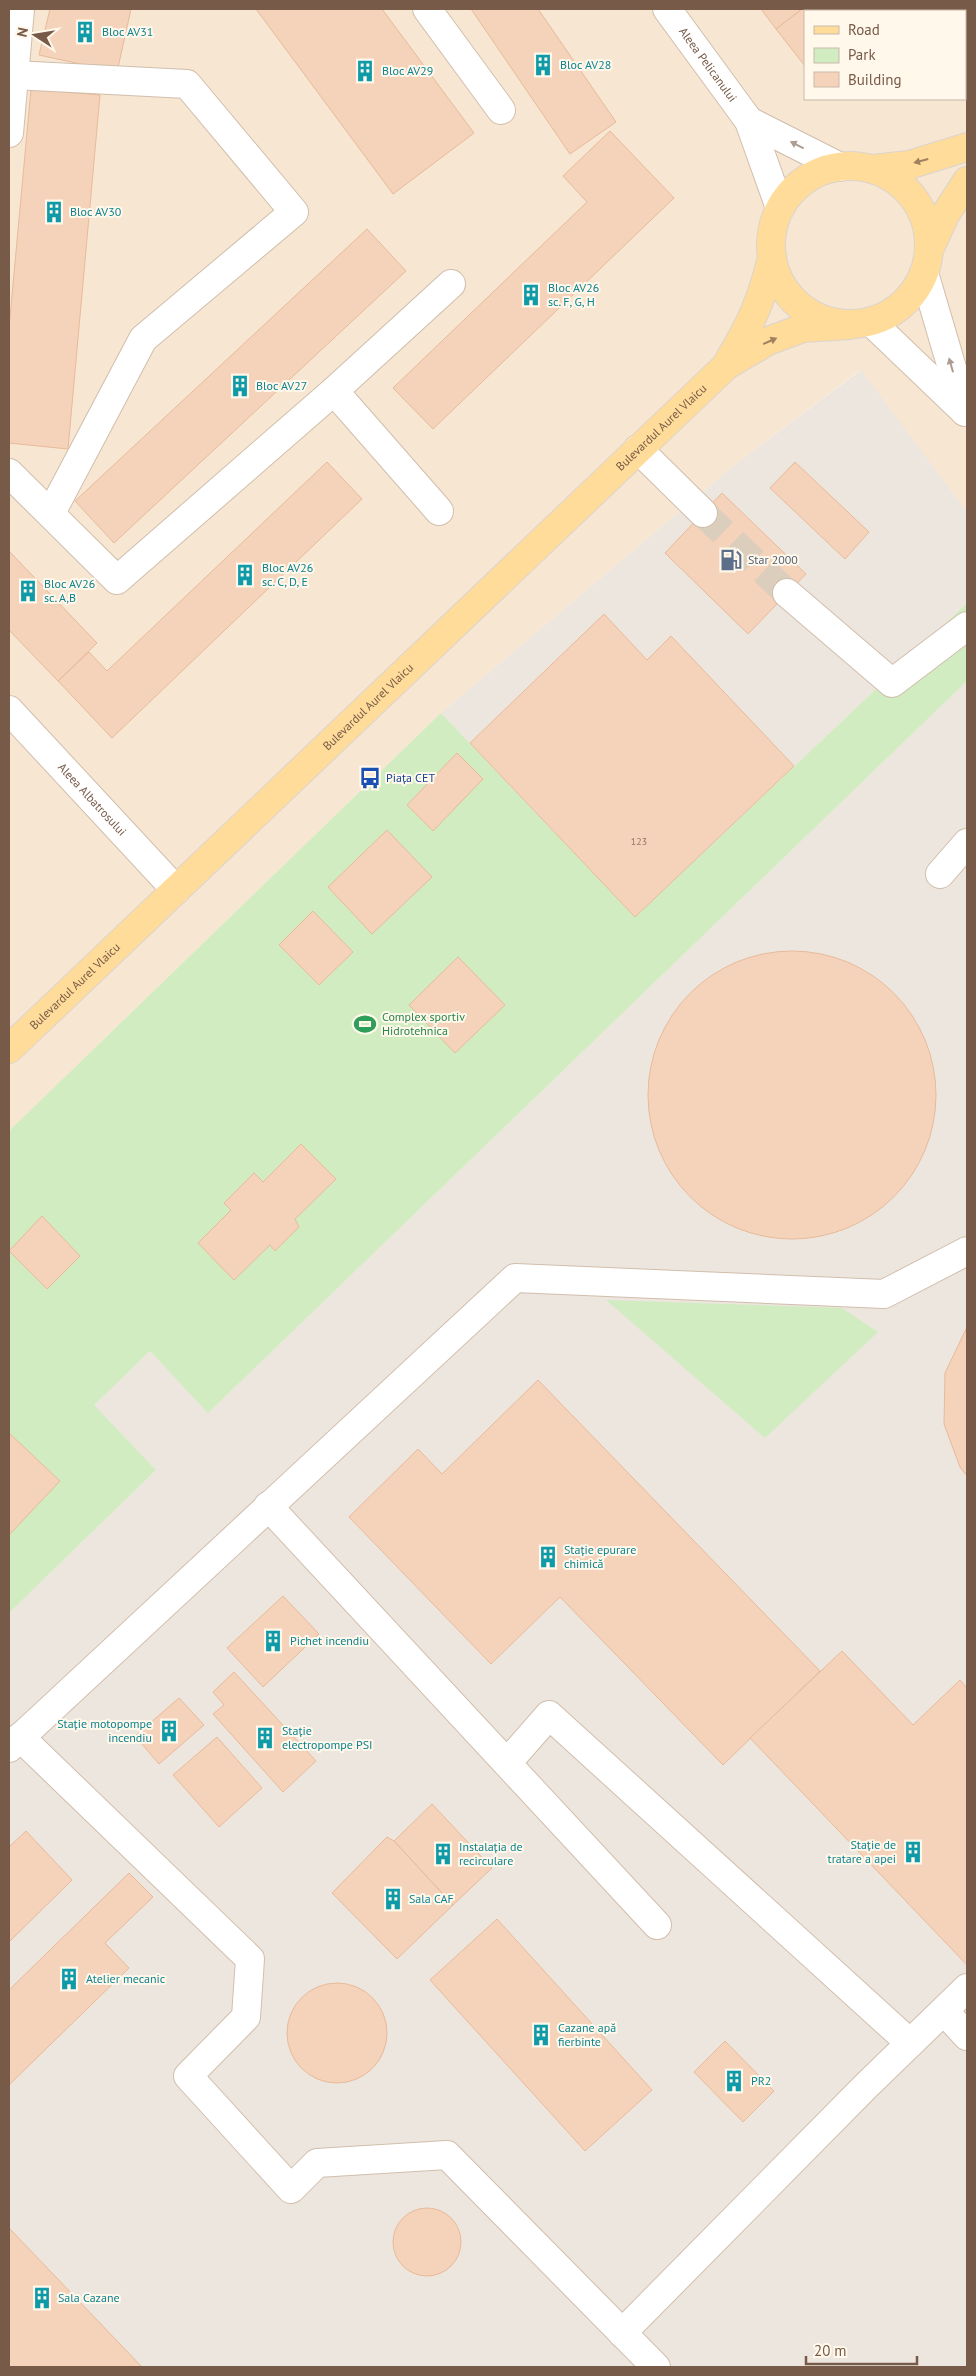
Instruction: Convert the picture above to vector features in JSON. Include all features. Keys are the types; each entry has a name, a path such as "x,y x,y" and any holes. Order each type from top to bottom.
{"main road":[{"path":"873,169 909,164 967,147"},
{"path":"926,261 926,224 915,200 896,181 873,169 857,166 840,167 816,174 795,188 780,208 772,232 772,258 780,284 798,306 822,320 860,323 894,311 912,295 926,261 944,215 967,181"},
{"name":"Bulevardul Aurel Vlaicu","path":"727,365 751,324 762,298 772,258"},
{"name":"Bulevardul Aurel Vlaicu","path":"9,1049 727,365 768,341 803,328 860,323"}],"street":[{"path":"9,133 20,9"},
{"path":"428,9 501,110"},
{"name":"Aleea Pelicanului","path":"667,9 749,120 780,208"},
{"path":"14,76 187,84 294,212 143,339 51,513"},
{"name":"Aleea Pelicanului","path":"749,120 840,167"},
{"path":"926,261 966,413"},
{"path":"9,473 117,580 334,391 451,284"},
{"path":"860,323 966,413"},
{"path":"334,391 439,511"},
{"path":"638,449 703,513"},
{"path":"787,593 892,683 967,626"},
{"name":"Aleea Albatrosului","path":"9,710 176,890"},
{"path":"940,874 967,843"},
{"path":"656,2367 446,2155 317,2163 291,2189 188,2076 246,2017 250,1959 15,1742 515,1278 884,1294 967,1251"},
{"path":"268,1506 657,1925"},
{"path":"506,1763 549,1715 910,2043"},
{"path":"622,2332 967,1988"},
{"path":"944,2011 967,2036"}],"shaded area":[{"path":"9,9 967,9 967,512 860,370 737,463 441,713 9,1131"},
{"path":"861,370 967,512 967,603 635,917 441,713 737,463"},
{"path":"967,681 967,2367 9,2367 9,1613 156,1470 93,1405 150,1351 209,1412"}],"green space":[{"name":"Complex sportiv Hidrotehnica","path":"967,603 967,681 208,1413 150,1351 94,1405 156,1470 9,1613 9,1131 441,713 635,917"},
{"path":"606,1300 842,1308 878,1332 765,1438"}],"building":[{"name":"Bloc AV31","path":"50,9 131,9 117,72 39,55"},
{"name":"Bloc AV29","path":"256,9 382,9 474,133 393,194"},
{"name":"Bloc AV28","path":"471,9 538,9 616,122 570,154"},
{"path":"761,9 802,9 776,29"},
{"path":"802,9 817,10 804,10 804,65 776,29"},
{"path":"828,9 921,9 920,10 826,10"},
{"name":"Bloc AV30","path":"31,89 100,95 68,449 9,443 9,328"},
{"name":"Bloc AV26 sc. F, G, H","path":"610,131 674,198 433,429 393,388 587,202 563,176"},
{"name":"Bloc AV27","path":"367,229 406,271 114,543 75,501"},
{"name":"Bloc AV26 sc. C, D, E","path":"327,462 362,499 112,738 58,681 89,652 107,671"},
{"path":"795,462 869,532 845,559 770,488"},
{"path":"722,493 806,574 748,634 665,553"},
{"name":"Bloc AV26 sc. A,B","path":"9,551 97,643 58,681 9,630"},
{"path":"604,614 647,660 671,636 794,766 635,917 470,743"},
{"path":"457,753 483,779 433,831 407,805"},
{"path":"387,830 432,877 372,934 328,887"},
{"path":"313,911 353,952 319,985 279,945"},
{"path":"792,951 820,954 847,962 860,968 894,993 919,1027 925,1040 933,1067 936,1095 933,1123 925,1150 919,1163 894,1197 860,1222 847,1228 820,1236 792,1239 764,1236 737,1228 724,1222 690,1197 665,1163 659,1150 651,1123 648,1095 651,1067 659,1040 665,1027 690,993 724,968 737,962 764,954"},
{"path":"458,957 505,1005 455,1053 409,1005"},
{"path":"301,1144 336,1179 295,1219 299,1227 275,1251 270,1245 234,1280 198,1243 231,1210 224,1203 254,1173 263,1182"},
{"path":"42,1216 80,1256 47,1289 9,1251"},
{"path":"967,1327 967,1476 960,1467 944,1424 945,1373"},
{"name":"Stație epurare chimică","path":"538,1380 820,1671 723,1765 560,1597 491,1664 349,1517 418,1449 442,1474"},
{"path":"9,1433 60,1481 9,1535"},
{"name":"Pichet incendiu","path":"283,1596 319,1634 263,1687 227,1648"},
{"name":"Stație de tratare a apei","path":"842,1651 913,1725 960,1680 967,1688 967,1965 750,1738"},
{"name":"Stație electropompe PSI","path":"234,1672 316,1761 283,1792 213,1714 224,1705 213,1692"},
{"name":"Stație motopompe incendiu","path":"179,1698 204,1725 159,1764 135,1736"},
{"path":"217,1737 262,1788 219,1827 173,1775"},
{"name":"Instalația de recirculare","path":"432,1804 492,1868 453,1905 394,1841"},
{"path":"26,1831 72,1880 9,1942 9,1847"},
{"name":"Sala CAF","path":"387,1837 394,1841 453,1905 397,1959 332,1893"},
{"name":"Atelier mecanic","path":"129,1873 153,1897 105,1943 129,1968 9,2085 9,1990"},
{"name":"Cazane apă fierbinte","path":"497,1919 652,2090 585,2151 430,1980"},
{"path":"337,1983 356,1987 372,1998 383,2014 387,2033 383,2052 372,2068 356,2079 337,2083 318,2079 302,2068 291,2052 287,2033 291,2014 302,1998 318,1987"},
{"name":"PR2","path":"725,2041 774,2091 743,2122 694,2072"},
{"path":"427,2208 440,2211 451,2218 458,2229 461,2242 458,2255 451,2266 440,2273 427,2276 414,2273 403,2266 396,2255 393,2242 396,2229 403,2218 414,2211"},
{"name":"Sala Cazane","path":"9,2228 142,2367 9,2367"}],"tunnel":[{"path":"703,513 787,593"}],"place":[{"name":"Bloc AV31","path":"85,32"},
{"name":"Bloc AV28","path":"543,65"},
{"name":"Bloc AV29","path":"365,71"},
{"name":"Bloc AV30","path":"54,212"},
{"name":"Bloc AV26 sc. F, G, H","path":"531,295"},
{"name":"Bloc AV27","path":"240,386"},
{"name":"Star 2000","path":"731,560"},
{"name":"Bloc AV26 sc. C, D, E","path":"245,575"},
{"name":"Bloc AV26 sc. A,B","path":"28,591"},
{"name":"Piața CET","path":"370,778"},
{"name":"Complex sportiv Hidrotehnica","path":"365,1024"},
{"name":"Stație epurare chimică","path":"548,1557"},
{"name":"Pichet incendiu","path":"273,1641"},
{"name":"Stație motopompe incendiu","path":"169,1731"},
{"name":"Stație electropompe PSI","path":"265,1738"},
{"name":"Stație de tratare a apei","path":"913,1852"},
{"name":"Instalația de recirculare","path":"443,1854"},
{"name":"Sala CAF","path":"393,1899"},
{"name":"Atelier mecanic","path":"69,1979"},
{"name":"Cazane apă fierbinte","path":"541,2035"},
{"name":"PR2","path":"734,2081"},
{"name":"Sala Cazane","path":"42,2298"}]}
